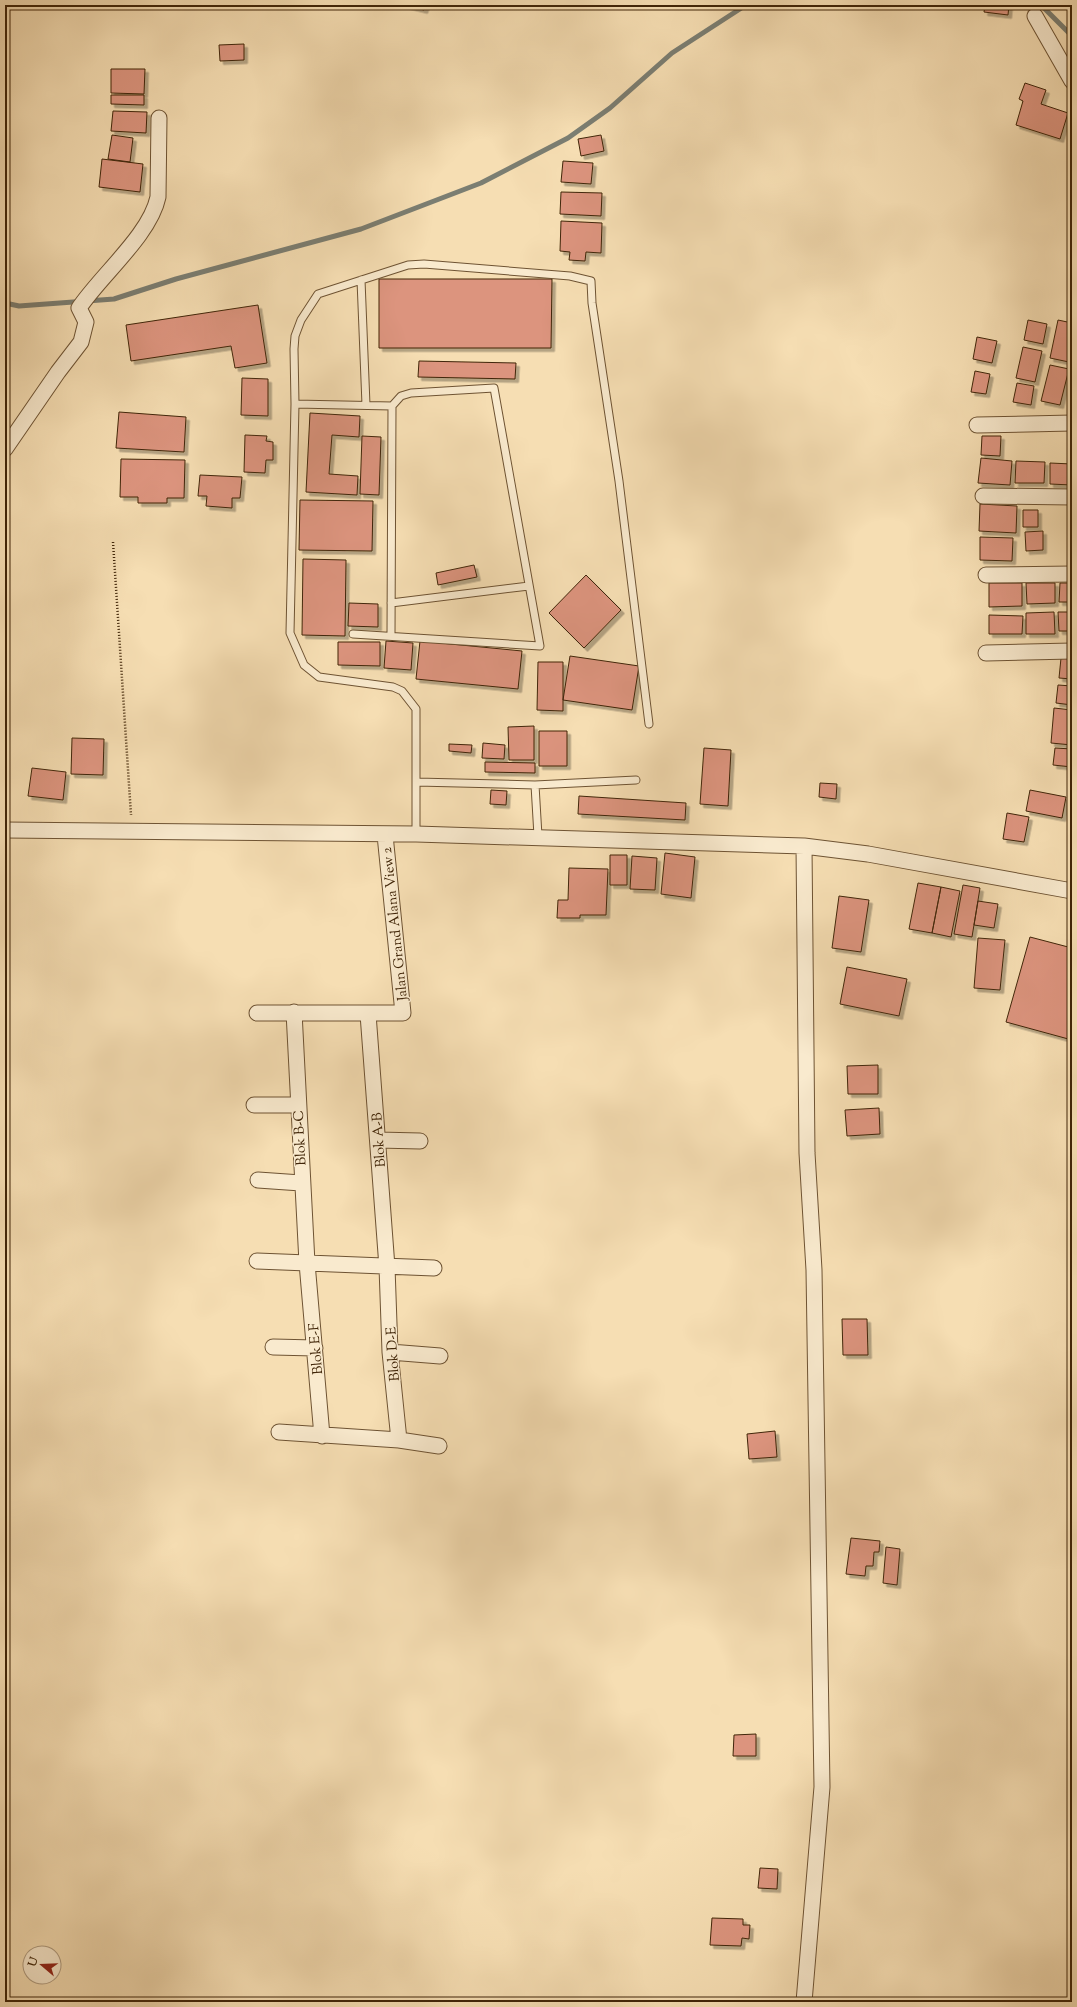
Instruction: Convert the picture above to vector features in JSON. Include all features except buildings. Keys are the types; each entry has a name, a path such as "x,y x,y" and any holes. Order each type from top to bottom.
{"street":[{"path":"1035,16 1072,81"},
{"path":"5,450 58,372 81,342 86,322 79,308 125,253 156,208 158,197 158,118"},
{"path":"977,425 1072,423"},
{"path":"983,496 1072,497"},
{"path":"986,575 1072,574"},
{"path":"986,653 1072,651"},
{"path":"5,830 538,836 804,846 868,854 1072,891"},
{"name":"Jalan Grand Alana View 2","path":"368,1014 403,1013 385,835"},
{"path":"804,846 807,1153 814,1270 822,1787 804,2002"},
{"path":"257,1013 294,1012 368,1014"},
{"name":"Blok B-C","path":"294,1012 307,1263"},
{"name":"Blok A-B","path":"368,1014 387,1267"},
{"path":"254,1105 298,1105"},
{"path":"378,1140 420,1141"},
{"path":"258,1180 302,1183"},
{"path":"257,1261 434,1268"},
{"name":"Blok E-F","path":"307,1263 322,1436"},
{"name":"Blok D-E","path":"387,1267 390,1352 399,1440"},
{"path":"273,1347 315,1348"},
{"path":"390,1352 440,1356"},
{"path":"279,1432 399,1440 439,1446"}],"lane":[{"path":"416,834 416,709 409,698 402,691 393,687 318,677 304,665 290,633 295,336 301,320 318,294 408,265 424,264 570,276 590,281 619,481 649,724"},
{"path":"362,280 366,406"},
{"path":"353,634 540,646 494,388 411,393 401,396 392,406 391,636"},
{"path":"295,404 392,406"},
{"path":"391,603 530,586"},
{"path":"417,782 535,785 636,780"},
{"path":"535,785 538,836"}],"path":[{"path":"112,542 132,832"}],"waterway":[{"path":"5,303 19,306 114,299 176,279 361,229 481,183 568,138 610,108 672,53 746,5"},
{"path":"1041,5 1072,36"}]}
